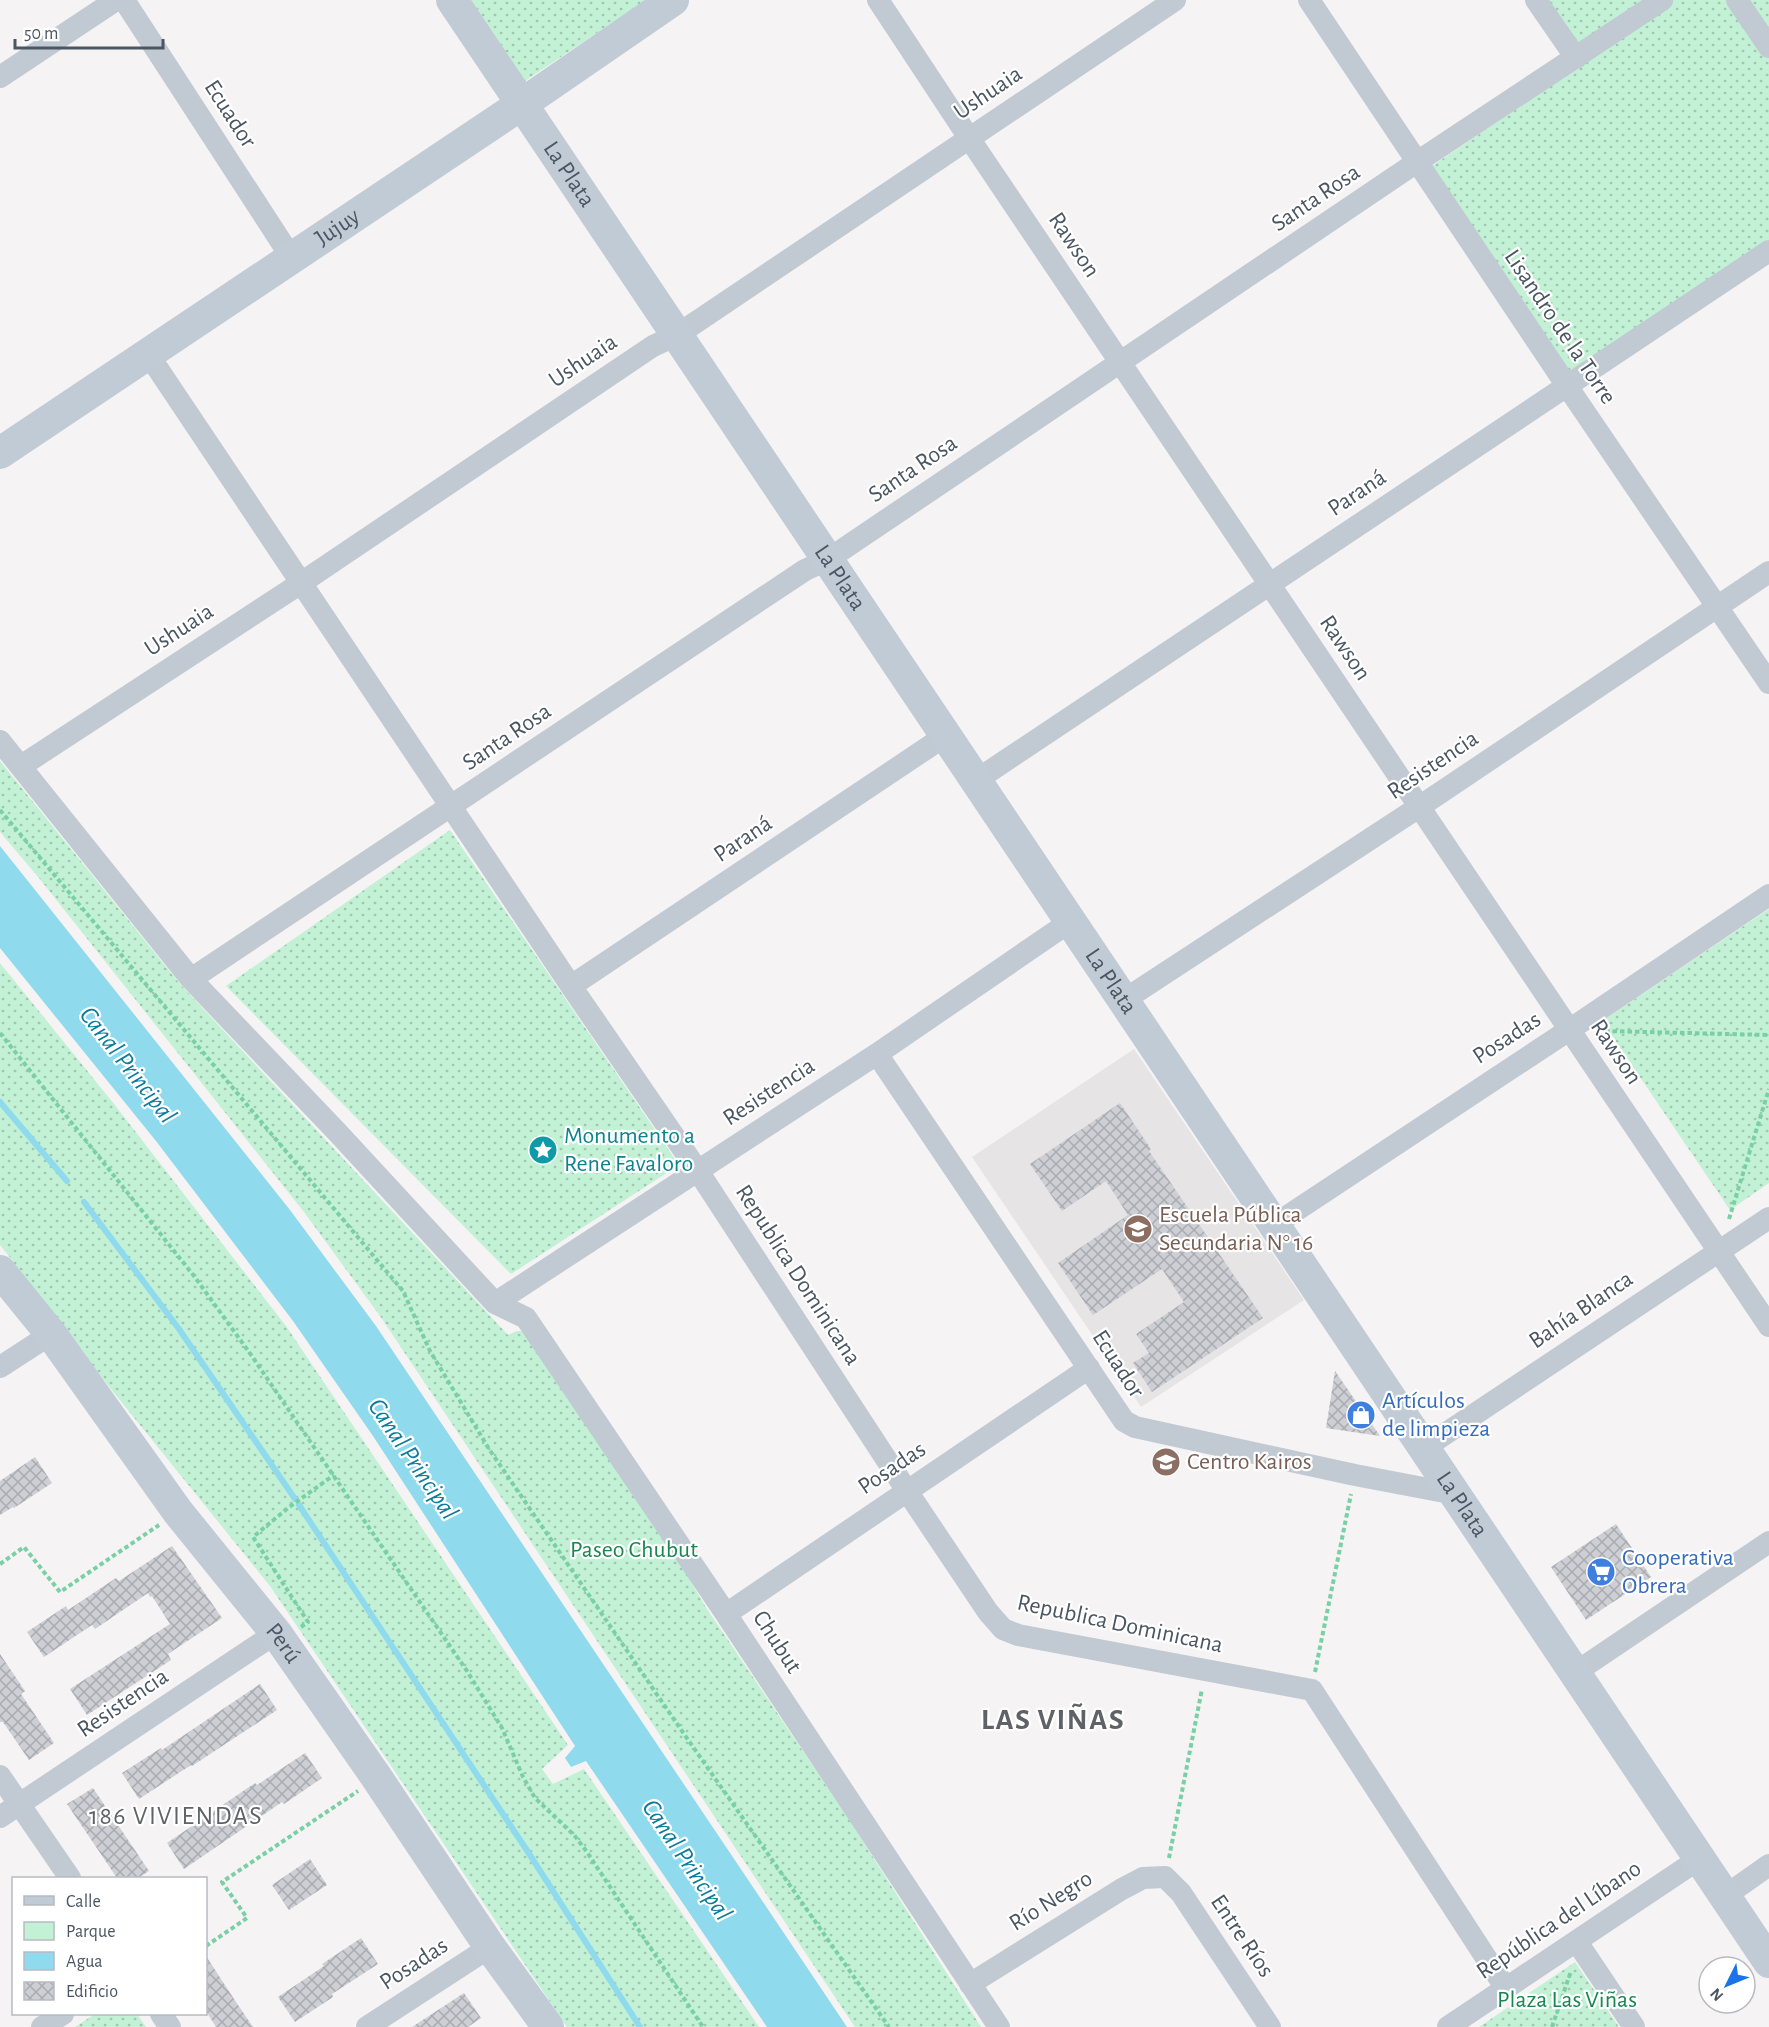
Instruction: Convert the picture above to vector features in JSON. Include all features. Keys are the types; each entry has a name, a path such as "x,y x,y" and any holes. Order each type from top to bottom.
{"street":[{"path":"0,76 116,0"},
{"name":"Ecuador","path":"124,0 291,257"},
{"name":"La Plata","path":"452,0 1769,1962"},
{"name":"Jujuy","path":"0,453 522,104 673,0"},
{"name":"Rawson","path":"878,0 1769,1326"},
{"name":"Ushuaia","path":"21,766 301,583 652,346 677,335 1176,0"},
{"name":"Lisandro de la Torre","path":"1310,0 1567,386 1769,683"},
{"path":"1536,0 1575,58"},
{"name":"Santa Rosa","path":"191,979 805,570 827,560 1417,162 1662,0"},
{"path":"1737,0 1769,47"},
{"name":"Paraná","path":"975,781 1769,252"},
{"name":"Republica Dominicana","path":"148,354 571,986 698,1171 988,1612 1003,1629 1018,1635 1312,1690"},
{"name":"Resistencia","path":"1124,1000 1419,807 1769,572"},
{"name":"Paraná","path":"571,986 945,736"},
{"path":"0,741 191,979 338,1133 495,1303"},
{"name":"Posadas","path":"1274,1225 1769,895"},
{"name":"Resistencia","path":"495,1303 877,1054 1071,921"},
{"name":"Ecuador","path":"877,1054 1124,1422 1135,1427 1355,1475 1455,1494"},
{"name":"Bahía Blanca","path":"1424,1448 1769,1218"},
{"name":"Perú","path":"0,1271 51,1334 178,1512 279,1637 490,1947 548,2027"},
{"name":"Chubut","path":"495,1303 526,1318 726,1614 999,2027"},
{"path":"0,1367 51,1334"},
{"name":"Posadas","path":"726,1614 1089,1368"},
{"path":"1576,1672 1769,1542"},
{"name":"Resistencia","path":"0,1817 279,1637"},
{"path":"1312,1690 1505,1987"},
{"path":"0,1776 69,1877"},
{"name":"República del Líbano","path":"1448,2027 1505,1987 1576,1952 1700,1859"},
{"path":"1725,1896 1769,1865"},
{"name":"Río Negro","path":"970,1984 1122,1889 1143,1878 1165,1877"},
{"name":"Entre Ríos","path":"1165,1877 1181,1893 1270,2027"},
{"name":"Posadas","path":"367,2027 490,1947"},
{"path":"1576,1952 1634,2027"},
{"path":"42,2027 60,2015"}],"path":[{"path":"0,810 403,1292 430,1351 489,1449 684,1734 889,2027"},
{"path":"1569,1030 1769,1035"},
{"path":"0,1033 194,1276 249,1352 473,1681 502,1728 523,1777 535,1798 574,1835 587,1852 703,2027"},
{"path":"1719,1252 1769,1089"},
{"path":"279,1637 308,1622 253,1537 334,1475"},
{"path":"1312,1690 1355,1475"},
{"path":"0,1564 24,1547 60,1592 178,1512"},
{"path":"1165,1877 1206,1670"},
{"path":"207,1945 247,1918 222,1882 377,1778"},
{"path":"1552,2027 1576,1952"}],"shaded area":[{"name":"Escuela Pública Secundaria N° 16","path":"1134,1049 1304,1300 1141,1407 972,1157"}],"green space":[{"path":"471,0 646,0 525,81"},
{"path":"1541,0 1769,0 1769,240 1568,373 1432,166 1583,64"},
{"name":"Paseo Chubut","path":"0,761 180,984 508,1335 522,1331 663,1533 705,1606 848,1818 981,2027 855,2027 380,1316 304,1212 0,832"},
{"path":"450,830 679,1165 511,1274 226,986"},
{"path":"1769,909 1769,1183 1730,1210 1602,1021"},
{"path":"0,963 114,1104 286,1326 568,1745 542,1769 553,1784 584,1769 759,2027 567,2027 270,1586 14,1269 12,1260 0,1245"},
{"name":"Plaza Las Viñas","path":"1575,1962 1619,2027 1479,2027"},
{"path":"93,2015 138,2015 146,2027 75,2027"}],"water":[{"name":"Canal Principal","path":"0,846 290,1210 376,1326 847,2027 767,2027 586,1761 571,1767 565,1758 575,1746 373,1436 293,1321 156,1141 0,948"}],"building":[{"path":"1120,1103 1151,1149 1149,1151 1263,1318 1152,1392 1133,1363 1149,1353 1136,1334 1184,1302 1162,1269 1093,1315 1058,1263 1128,1215 1106,1181 1062,1211 1030,1164"},
{"path":"1335,1371 1380,1436 1326,1428"},
{"path":"35,1457 52,1483 0,1515 0,1481"},
{"name":"Cooperativa Obrera","path":"1616,1524 1651,1577 1586,1620 1551,1567"},
{"path":"172,1546 222,1618 168,1654 171,1660 87,1715 70,1689 170,1624 152,1596 150,1597 148,1593 95,1629 92,1625 44,1657 27,1632 66,1606 68,1610 116,1578 119,1581"},
{"path":"0,1654 25,1691 21,1694 54,1743 29,1760 3,1722 0,1722"},
{"path":"260,1684 277,1710 139,1799 122,1773 161,1748 162,1750"},
{"path":"305,1753 322,1778 284,1804 282,1802 184,1869 167,1843 255,1783 257,1785"},
{"path":"93,1788 149,1871 140,1877 116,1877 67,1804"},
{"path":"310,1859 327,1885 289,1910 272,1885"},
{"path":"361,1938 378,1964 295,2022 278,1997"},
{"path":"207,1958 253,2027 216,2027 207,2013"},
{"path":"464,1993 481,2018 468,2027 412,2027"}],"waterway":[{"path":"0,1102 67,1181"},
{"path":"84,1202 179,1329 295,1499"},
{"path":"299,1505 528,1852 640,2027"}],"place":[{"name":"Monumento a Rene Favaloro","path":"543,1150"},
{"name":"Escuela Pública Secundaria N° 16","path":"1138,1229"},
{"name":"Artículos de limpieza","path":"1361,1415"},
{"name":"Centro Kairos","path":"1166,1462"},
{"name":"Cooperativa Obrera","path":"1601,1572"}],"district":[{"name":"LAS VIÑAS","path":"1053,1720"},
{"name":"186 VIVIENDAS","path":"176,1816"}]}
